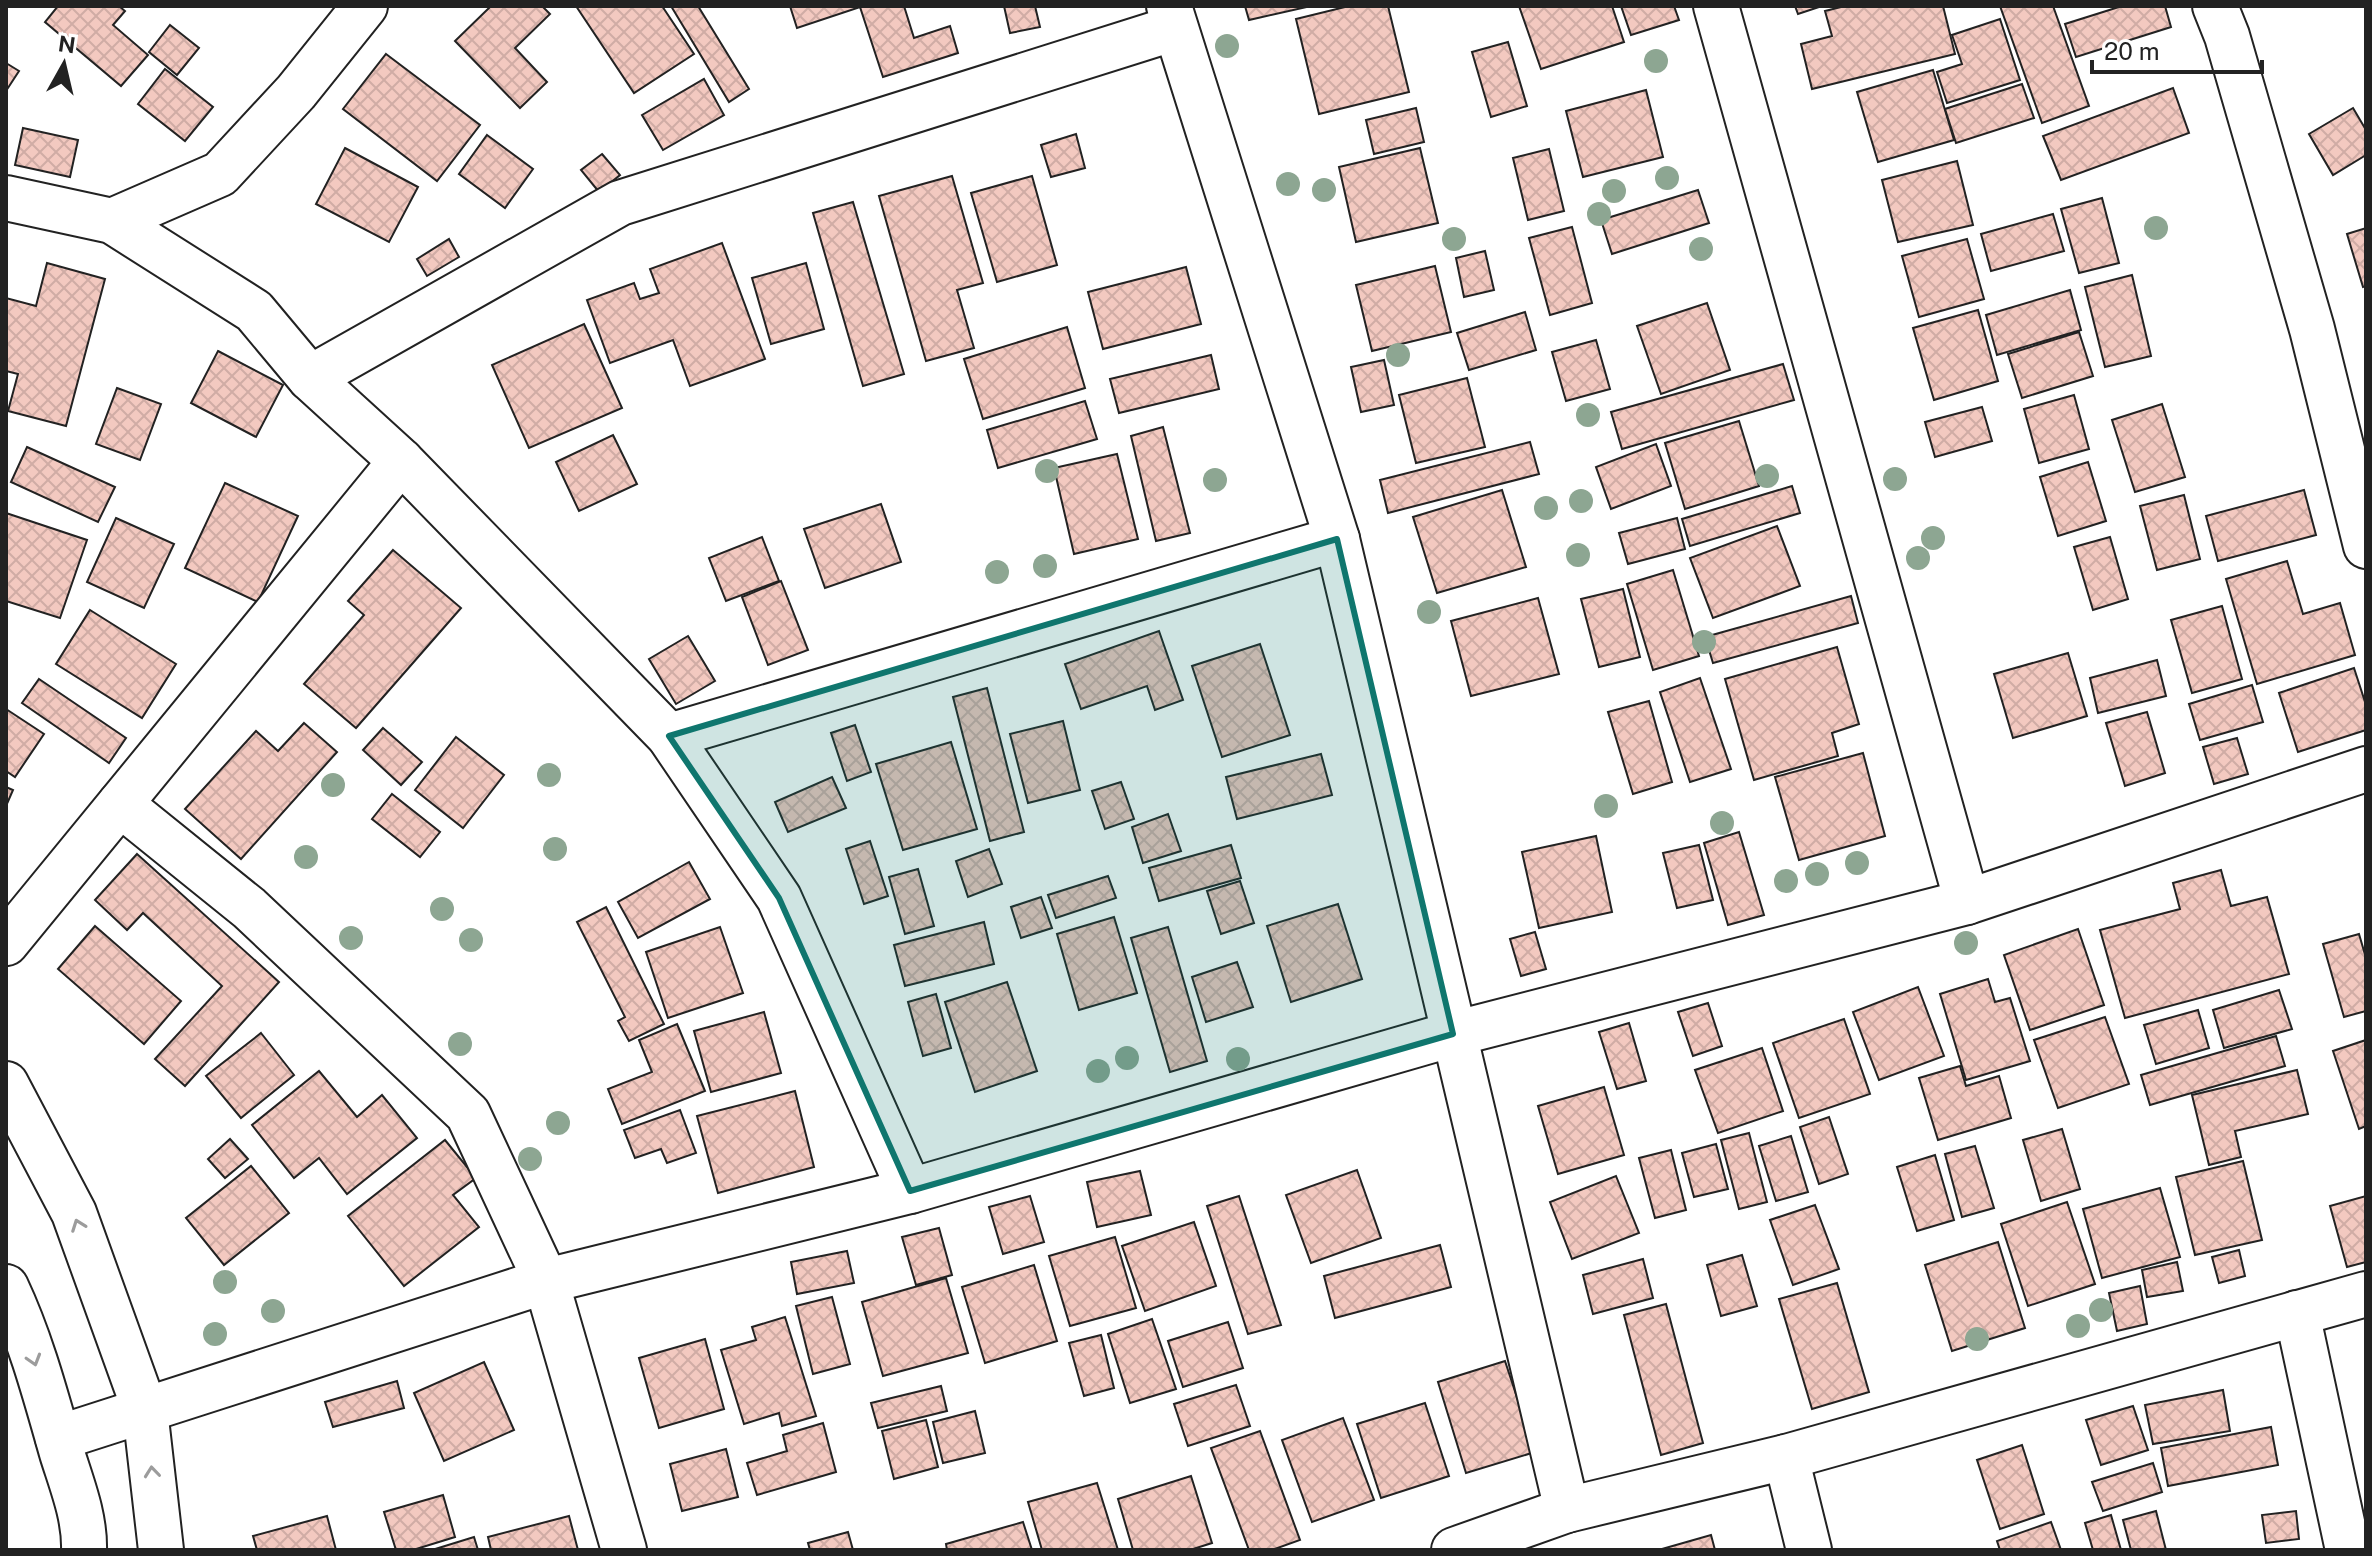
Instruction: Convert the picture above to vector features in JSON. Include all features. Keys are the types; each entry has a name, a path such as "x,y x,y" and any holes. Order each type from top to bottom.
{"street":[{"path":"112,221 220,174 296,92 365,6"},
{"path":"1716,6 1967,902"},
{"path":"2215,6 2227,36 2312,329 2366,546"},
{"path":"310,378 620,203 1172,17 1337,539 1567,1510"},
{"path":"6,198 112,221 254,311 310,378 401,461 669,736 779,898 910,1191"},
{"path":"6,943 401,461"},
{"path":"669,736 1337,539"},
{"path":"58,1438 546,1281 910,1191 1453,1034 1967,902 2366,769"},
{"path":"120,804 249,908 468,1114 546,1281 624,1550"},
{"path":"6,1084 74,1213 145,1410 161,1550"},
{"path":"6,1287 25,1328 58,1438 85,1530 84,1550"},
{"path":"1454,1550 1567,1510 1786,1457 2366,1294"},
{"path":"2297,1313 2348,1550"},
{"path":"1786,1457 1809,1550"}],"highlighted area":[{"path":"1337,539 1453,1034 910,1191 779,898 669,736"}],"building":[{"path":"58,6 119,6 125,11 113,25 148,55 121,86 45,22"},
{"path":"491,6 542,6 550,14 515,48 547,82 520,108 455,41"},
{"path":"576,6 662,6 694,54 634,93"},
{"path":"671,6 698,6 749,89 729,102"},
{"path":"790,6 904,6 914,38 950,26 958,53 883,77 860,7 797,28"},
{"path":"1004,6 1035,6 1040,27 1010,33"},
{"path":"1245,6 1311,6 1249,20"},
{"path":"1349,6 1388,6 1409,92 1319,114 1296,19"},
{"path":"1519,6 1612,6 1624,42 1541,69"},
{"path":"1621,6 1674,6 1679,20 1631,35"},
{"path":"1795,6 1822,6 1798,14"},
{"path":"1845,6 1943,6 1955,54 1812,89 1801,44 1832,36 1825,11"},
{"path":"2000,6 2053,6 2089,106 2042,123"},
{"path":"2122,6 2165,6 2171,27 2076,57 2065,24"},
{"path":"2000,19 2020,80 1947,103 1937,72 1962,64 1952,35"},
{"path":"170,25 199,48 177,75 149,52"},
{"path":"1508,42 1527,106 1491,117 1472,52"},
{"path":"386,54 480,125 437,181 343,109"},
{"path":"6,63 19,71 6,91"},
{"path":"165,69 213,107 185,141 138,104"},
{"path":"1933,70 1954,140 1878,162 1857,92"},
{"path":"704,79 724,115 663,150 642,115"},
{"path":"2022,84 2034,118 1956,143 1945,109"},
{"path":"2173,88 2189,133 2061,180 2043,136"},
{"path":"1646,90 1663,157 1583,177 1566,111"},
{"path":"1416,108 1424,142 1374,154 1366,120"},
{"path":"2353,108 2366,130 2366,155 2333,175 2309,134"},
{"path":"23,128 78,140 70,177 15,165"},
{"path":"1076,134 1085,168 1051,177 1041,145"},
{"path":"487,135 533,169 505,208 459,174"},
{"path":"345,148 418,187 389,242 316,204"},
{"path":"1420,148 1438,223 1356,242 1339,167"},
{"path":"1549,149 1564,211 1528,220 1513,158"},
{"path":"602,154 620,175 599,192 581,170"},
{"path":"1957,161 1973,225 1898,242 1882,180"},
{"path":"952,176 983,283 957,290 974,348 926,361 879,196"},
{"path":"1032,176 1057,265 997,282 971,193"},
{"path":"1698,190 1709,223 1612,254 1601,220"},
{"path":"2102,198 2119,263 2079,273 2061,209"},
{"path":"853,202 904,374 863,386 813,213"},
{"path":"2053,214 2064,251 1991,271 1981,234"},
{"path":"1572,227 1592,303 1550,315 1529,238"},
{"path":"2366,228 2366,286 2363,287 2347,234"},
{"path":"449,239 459,257 427,276 417,259"},
{"path":"1967,239 1984,299 1919,317 1902,256"},
{"path":"722,243 765,359 690,386 673,340 610,363 587,300 634,283 640,299 659,293 650,269"},
{"path":"1485,251 1494,290 1464,297 1456,258"},
{"path":"47,263 105,279 66,426 8,411 18,374 6,371 6,298 36,306"},
{"path":"806,263 824,329 771,344 752,278"},
{"path":"1435,266 1451,332 1372,351 1356,285"},
{"path":"1186,267 1201,324 1103,349 1088,292"},
{"path":"2132,275 2151,356 2105,367 2085,287"},
{"path":"2070,290 2081,330 1997,355 1986,315"},
{"path":"1707,303 1730,370 1661,394 1637,326"},
{"path":"1978,310 1998,381 1934,400 1913,328"},
{"path":"1525,312 1536,350 1469,370 1457,333"},
{"path":"584,324 622,408 529,448 492,365"},
{"path":"1067,327 1085,388 983,419 964,359"},
{"path":"2079,332 2093,376 2022,398 2008,354"},
{"path":"1596,340 1610,389 1566,401 1552,352"},
{"path":"218,351 283,385 256,437 191,403"},
{"path":"1211,355 1219,389 1119,413 1110,379"},
{"path":"1384,360 1394,405 1361,412 1351,367"},
{"path":"1783,364 1794,400 1622,449 1611,412"},
{"path":"1467,378 1485,447 1416,463 1399,395"},
{"path":"117,388 161,404 140,460 96,444"},
{"path":"2074,395 2089,449 2039,463 2024,409"},
{"path":"1085,401 1097,439 998,468 987,430"},
{"path":"2162,404 2185,477 2135,492 2112,420"},
{"path":"1982,407 1992,441 1935,457 1925,422"},
{"path":"1739,421 1759,486 1685,509 1665,443"},
{"path":"1163,427 1190,533 1156,541 1131,436"},
{"path":"613,435 637,484 579,511 556,462"},
{"path":"1530,442 1539,474 1388,513 1380,480"},
{"path":"1656,444 1671,486 1611,509 1596,467"},
{"path":"27,447 115,487 98,522 11,482"},
{"path":"1117,454 1138,539 1074,554 1054,468"},
{"path":"2088,462 2106,521 2058,536 2040,477"},
{"path":"225,483 298,516 258,602 185,568"},
{"path":"1792,486 1800,513 1690,546 1682,519"},
{"path":"1502,490 1526,567 1437,593 1413,517"},
{"path":"2304,490 2316,535 2218,561 2206,516"},
{"path":"2184,495 2200,559 2157,570 2140,506"},
{"path":"881,504 901,562 825,588 804,529"},
{"path":"6,513 87,540 60,618 6,601"},
{"path":"116,518 174,544 144,608 87,582"},
{"path":"1677,518 1685,549 1628,564 1619,533"},
{"path":"1777,526 1800,586 1713,618 1690,558"},
{"path":"762,537 779,581 726,601 709,558"},
{"path":"2110,537 2128,599 2093,610 2074,547"},
{"path":"393,550 461,608 356,728 304,684 364,615 348,601"},
{"path":"2287,561 2303,614 2340,603 2355,655 2257,684 2226,579"},
{"path":"1673,570 1699,656 1653,670 1627,584"},
{"path":"781,581 808,650 768,665 742,597"},
{"path":"1623,589 1640,657 1599,667 1581,599"},
{"path":"1851,596 1858,623 1713,663 1705,637"},
{"path":"1538,598 1559,674 1471,696 1451,621"},
{"path":"2222,606 2242,679 2192,693 2171,620"},
{"path":"90,610 176,664 142,718 56,664"},
{"path":"1159,631 1183,700 1155,710 1147,686 1081,709 1065,664"},
{"path":"688,636 715,681 676,704 649,659"},
{"path":"1260,644 1290,735 1222,757 1192,666"},
{"path":"1837,647 1859,724 1832,733 1838,756 1754,780 1725,679"},
{"path":"2068,653 2087,716 2013,738 1994,674"},
{"path":"2157,660 2166,696 2098,713 2090,678"},
{"path":"2354,668 2366,705 2366,730 2298,752 2279,693"},
{"path":"1700,678 1731,769 1690,782 1660,692"},
{"path":"39,679 126,738 109,763 22,703"},
{"path":"2252,685 2263,722 2200,740 2189,704"},
{"path":"987,688 1024,832 990,841 953,697"},
{"path":"1649,701 1672,782 1633,794 1608,712"},
{"path":"6,709 44,734 15,777 6,771"},
{"path":"2147,712 2165,773 2125,786 2106,723"},
{"path":"1063,721 1080,790 1028,803 1010,734"},
{"path":"304,723 337,752 241,859 185,809 256,731 278,751"},
{"path":"855,725 871,772 847,781 831,733"},
{"path":"383,728 422,762 401,785 363,750"},
{"path":"456,737 504,775 463,828 415,790"},
{"path":"2237,738 2248,774 2214,784 2203,747"},
{"path":"951,742 977,829 903,850 876,764"},
{"path":"1863,753 1885,836 1799,860 1775,777"},
{"path":"1321,754 1332,795 1237,819 1226,777"},
{"path":"832,777 846,808 788,832 775,802"},
{"path":"1121,782 1134,819 1105,829 1092,791"},
{"path":"6,787 13,790 6,806"},
{"path":"392,794 440,832 420,857 372,819"},
{"path":"1168,814 1181,851 1143,863 1132,827"},
{"path":"1739,832 1764,915 1728,925 1704,843"},
{"path":"1596,836 1612,912 1539,928 1522,852"},
{"path":"870,841 888,896 864,904 846,849"},
{"path":"1231,845 1241,878 1159,901 1149,868"},
{"path":"1699,845 1713,900 1677,908 1663,853"},
{"path":"989,849 1002,884 968,897 956,861"},
{"path":"137,854 279,982 185,1086 155,1059 222,986 143,913 127,930 95,900"},
{"path":"689,862 710,899 638,938 618,902"},
{"path":"918,869 934,926 905,934 889,877"},
{"path":"2221,870 2231,906 2267,897 2289,974 2125,1018 2100,930 2180,909 2173,883"},
{"path":"1108,876 1116,898 1056,918 1048,895"},
{"path":"1240,881 1254,923 1221,934 1207,891"},
{"path":"1041,897 1052,928 1021,938 1011,907"},
{"path":"1338,904 1362,979 1291,1002 1267,926"},
{"path":"606,907 664,1024 629,1041 618,1021 625,1017 577,922"},
{"path":"1114,917 1137,993 1079,1010 1057,934"},
{"path":"984,922 994,964 905,986 894,945"},
{"path":"95,926 181,1001 144,1044 58,969"},
{"path":"720,927 743,993 668,1018 646,952"},
{"path":"1168,927 1207,1061 1170,1072 1131,938"},
{"path":"2078,929 2104,1005 2030,1030 2004,955"},
{"path":"1535,932 1546,969 1521,976 1510,939"},
{"path":"2359,934 2366,958 2366,1011 2344,1017 2323,944"},
{"path":"1237,962 1253,1007 1206,1022 1192,977"},
{"path":"1988,979 1995,1002 2010,998 2030,1061 1966,1080 1940,994"},
{"path":"1007,982 1037,1071 975,1092 945,1002"},
{"path":"1918,987 1944,1056 1879,1080 1853,1012"},
{"path":"2279,990 2292,1029 2224,1048 2213,1010"},
{"path":"936,994 951,1048 923,1056 908,1002"},
{"path":"1708,1003 1722,1046 1693,1056 1678,1012"},
{"path":"2198,1010 2209,1048 2156,1064 2144,1025"},
{"path":"764,1012 781,1073 711,1092 694,1031"},
{"path":"2105,1017 2129,1084 2058,1108 2034,1040"},
{"path":"1844,1019 1870,1094 1799,1118 1773,1043"},
{"path":"1629,1023 1646,1081 1617,1089 1599,1032"},
{"path":"677,1024 705,1091 622,1124 608,1089 652,1072 639,1040"},
{"path":"261,1033 294,1075 241,1118 206,1076"},
{"path":"2276,1036 2285,1066 2150,1105 2141,1075"},
{"path":"2366,1040 2366,1126 2359,1129 2333,1051"},
{"path":"1762,1048 1783,1111 1718,1133 1695,1070"},
{"path":"1960,1066 1966,1086 1999,1076 2011,1118 1938,1140 1919,1078"},
{"path":"2297,1070 2308,1114 2235,1131 2241,1157 2209,1165 2192,1095"},
{"path":"319,1071 357,1117 382,1095 417,1138 347,1194 319,1158 294,1178 252,1125"},
{"path":"1604,1087 1624,1155 1558,1174 1538,1106"},
{"path":"795,1091 814,1167 718,1193 697,1116"},
{"path":"680,1110 696,1153 667,1163 661,1149 635,1158 624,1130"},
{"path":"1829,1117 1848,1174 1819,1184 1800,1127"},
{"path":"2062,1129 2080,1189 2041,1201 2023,1140"},
{"path":"1749,1133 1767,1202 1739,1209 1721,1140"},
{"path":"1791,1136 1808,1192 1776,1201 1759,1146"},
{"path":"230,1139 248,1159 225,1178 208,1159"},
{"path":"445,1140 476,1178 453,1195 479,1227 404,1286 348,1216"},
{"path":"1716,1144 1728,1189 1694,1197 1682,1153"},
{"path":"1975,1146 1994,1208 1962,1217 1945,1154"},
{"path":"1671,1150 1686,1210 1655,1218 1639,1158"},
{"path":"1935,1155 1954,1220 1917,1231 1897,1167"},
{"path":"2243,1161 2262,1240 2195,1255 2176,1177"},
{"path":"251,1166 289,1213 224,1265 186,1218"},
{"path":"1357,1170 1381,1238 1311,1263 1286,1195"},
{"path":"1140,1171 1151,1215 1097,1227 1087,1182"},
{"path":"1616,1176 1639,1233 1572,1259 1550,1202"},
{"path":"2160,1188 2180,1257 2102,1278 2083,1209"},
{"path":"1030,1196 1044,1242 1003,1254 989,1207"},
{"path":"1239,1196 1281,1325 1248,1334 1207,1206"},
{"path":"2366,1196 2366,1262 2347,1267 2330,1206"},
{"path":"2067,1202 2095,1284 2028,1306 2001,1224"},
{"path":"1815,1205 1839,1269 1793,1285 1770,1220"},
{"path":"1194,1222 1216,1286 1145,1311 1122,1246"},
{"path":"939,1228 952,1275 916,1285 902,1237"},
{"path":"1115,1237 1136,1308 1070,1326 1049,1256"},
{"path":"1998,1242 2025,1328 1952,1351 1925,1265"},
{"path":"1440,1245 1451,1287 1335,1318 1324,1276"},
{"path":"2239,1250 2245,1276 2219,1283 2212,1257"},
{"path":"847,1251 854,1283 797,1294 791,1262"},
{"path":"1742,1255 1757,1306 1721,1316 1707,1265"},
{"path":"1643,1259 1653,1298 1593,1314 1583,1275"},
{"path":"2177,1262 2183,1291 2147,1297 2142,1270"},
{"path":"1034,1265 1057,1341 985,1363 962,1287"},
{"path":"946,1278 968,1353 883,1376 862,1302"},
{"path":"1837,1283 1869,1392 1812,1409 1779,1299"},
{"path":"2140,1286 2147,1324 2117,1331 2109,1293"},
{"path":"832,1297 850,1364 813,1374 796,1306"},
{"path":"1666,1304 1703,1443 1661,1455 1624,1315"},
{"path":"785,1317 816,1416 782,1426 779,1413 744,1424 721,1350 756,1340 752,1327"},
{"path":"1152,1319 1176,1389 1130,1403 1108,1334"},
{"path":"1228,1322 1243,1368 1183,1387 1168,1341"},
{"path":"1101,1335 1114,1388 1084,1396 1069,1343"},
{"path":"705,1339 724,1409 659,1428 639,1358"},
{"path":"1505,1361 1535,1452 1466,1473 1438,1382"},
{"path":"484,1362 514,1430 444,1461 414,1393"},
{"path":"397,1381 404,1408 333,1427 325,1402"},
{"path":"1236,1385 1250,1426 1188,1446 1174,1404"},
{"path":"941,1386 947,1411 878,1428 871,1403"},
{"path":"2223,1390 2230,1431 2153,1444 2145,1405"},
{"path":"1425,1403 1449,1476 1381,1498 1357,1424"},
{"path":"2133,1406 2148,1450 2101,1465 2086,1420"},
{"path":"975,1411 985,1453 943,1463 933,1422"},
{"path":"1343,1418 1374,1500 1312,1522 1282,1440"},
{"path":"926,1420 938,1467 894,1479 882,1431"},
{"path":"823,1423 836,1472 757,1495 747,1463 787,1451 783,1435"},
{"path":"2271,1427 2278,1465 2168,1486 2161,1448"},
{"path":"1260,1431 1300,1540 1272,1550 1249,1550 1211,1448"},
{"path":"2022,1445 2044,1514 2000,1529 1977,1460"},
{"path":"726,1449 738,1497 682,1511 670,1464"},
{"path":"2153,1463 2162,1492 2103,1511 2092,1482"},
{"path":"1191,1476 1212,1543 1190,1550 1133,1550 1118,1499"},
{"path":"1097,1483 1118,1550 1042,1550 1028,1502"},
{"path":"443,1495 455,1537 413,1550 396,1550 384,1512"},
{"path":"2156,1511 2166,1550 2131,1550 2123,1520"},
{"path":"2296,1511 2299,1539 2266,1543 2262,1515"},
{"path":"2111,1515 2121,1550 2093,1550 2085,1523"},
{"path":"327,1516 336,1550 257,1550 253,1536"},
{"path":"569,1516 578,1550 491,1550 488,1537"},
{"path":"1023,1522 1032,1550 947,1550 946,1544"},
{"path":"2051,1522 2061,1550 2000,1550 1997,1541"},
{"path":"848,1532 853,1550 810,1550 808,1543"},
{"path":"1711,1535 1715,1550 1662,1549"},
{"path":"474,1537 478,1550 432,1550"}]}
